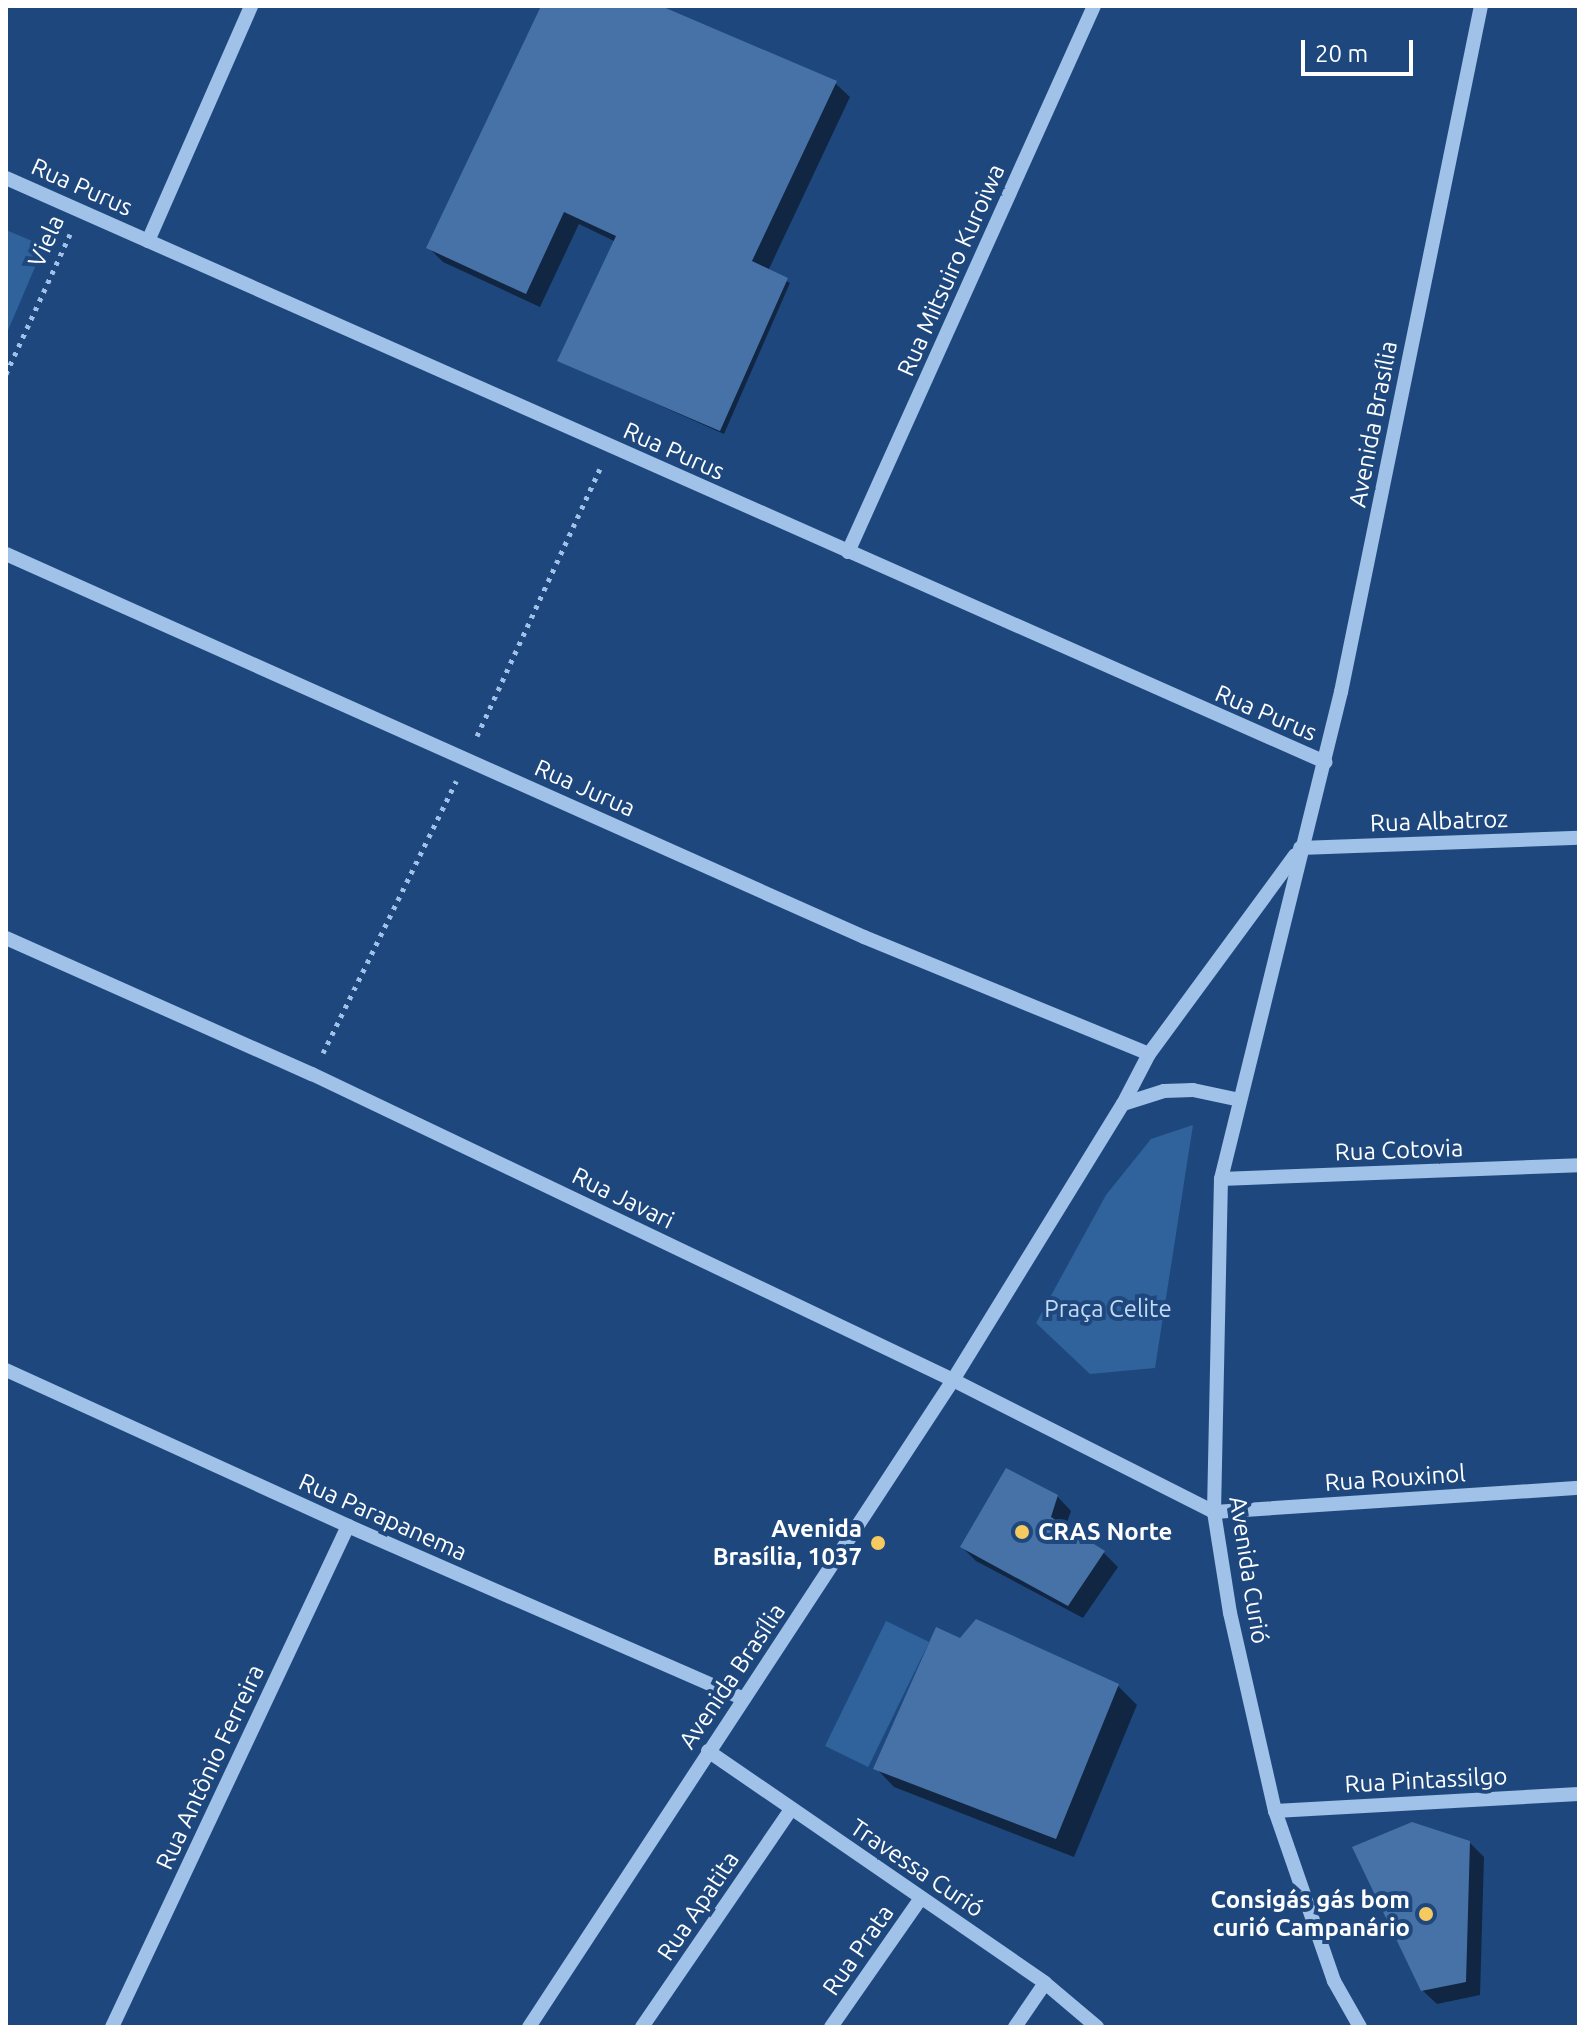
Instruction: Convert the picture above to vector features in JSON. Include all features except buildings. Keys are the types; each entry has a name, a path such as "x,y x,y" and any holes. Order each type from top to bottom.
{"street":[{"path":"148,241 251,6"},
{"name":"Rua Mitsuiro Kuroiwa","path":"848,552 1094,6"},
{"name":"Avenida Brasília","path":"1240,1100 1300,848 1325,762 1481,6"},
{"name":"Rua Purus","path":"6,178 1325,762"},
{"name":"Rua Jurua","path":"6,554 864,937 1149,1054"},
{"name":"Rua Albatroz","path":"1300,848 1579,838"},
{"name":"Avenida Brasília","path":"529,2027 953,1380 1123,1104 1149,1054 1300,848"},
{"name":"Rua Javari","path":"6,938 312,1074 953,1380 1214,1512"},
{"path":"1123,1104 1164,1091 1193,1090 1240,1100"},
{"name":"Avenida Curió","path":"1240,1100 1221,1179 1214,1512 1230,1613 1275,1811 1334,1981 1360,2027"},
{"name":"Rua Cotovia","path":"1221,1179 1579,1165"},
{"name":"Rua Parapanema","path":"6,1370 348,1526 744,1699"},
{"name":"Rua Rouxinol","path":"1214,1512 1579,1488"},
{"name":"Rua Antônio Ferreira","path":"112,2027 348,1526"},
{"name":"Travessa Curió","path":"708,1751 1045,1983 1097,2027"},
{"name":"Rua Pintassilgo","path":"1275,1811 1579,1794"},
{"name":"Rua Apatita","path":"642,2027 791,1809"},
{"name":"Rua Prata","path":"831,2027 921,1898"},
{"path":"1015,2027 1045,1983"}],"path":[{"name":"Viela","path":"6,374 80,211"}],"green space":[{"path":"6,230 44,246 6,335"},
{"name":"Praça Celite","path":"1193,1125 1155,1368 1090,1374 1036,1323 1106,1195 1151,1139"},
{"path":"886,1621 929,1642 868,1767 825,1746"}],"place":[{"name":"CRAS Norte","path":"1022,1532"},
{"name":"Avenida Brasília, 1037","path":"878,1543"},
{"name":"Consigás gás bom curió Campanário","path":"1426,1914"}]}
